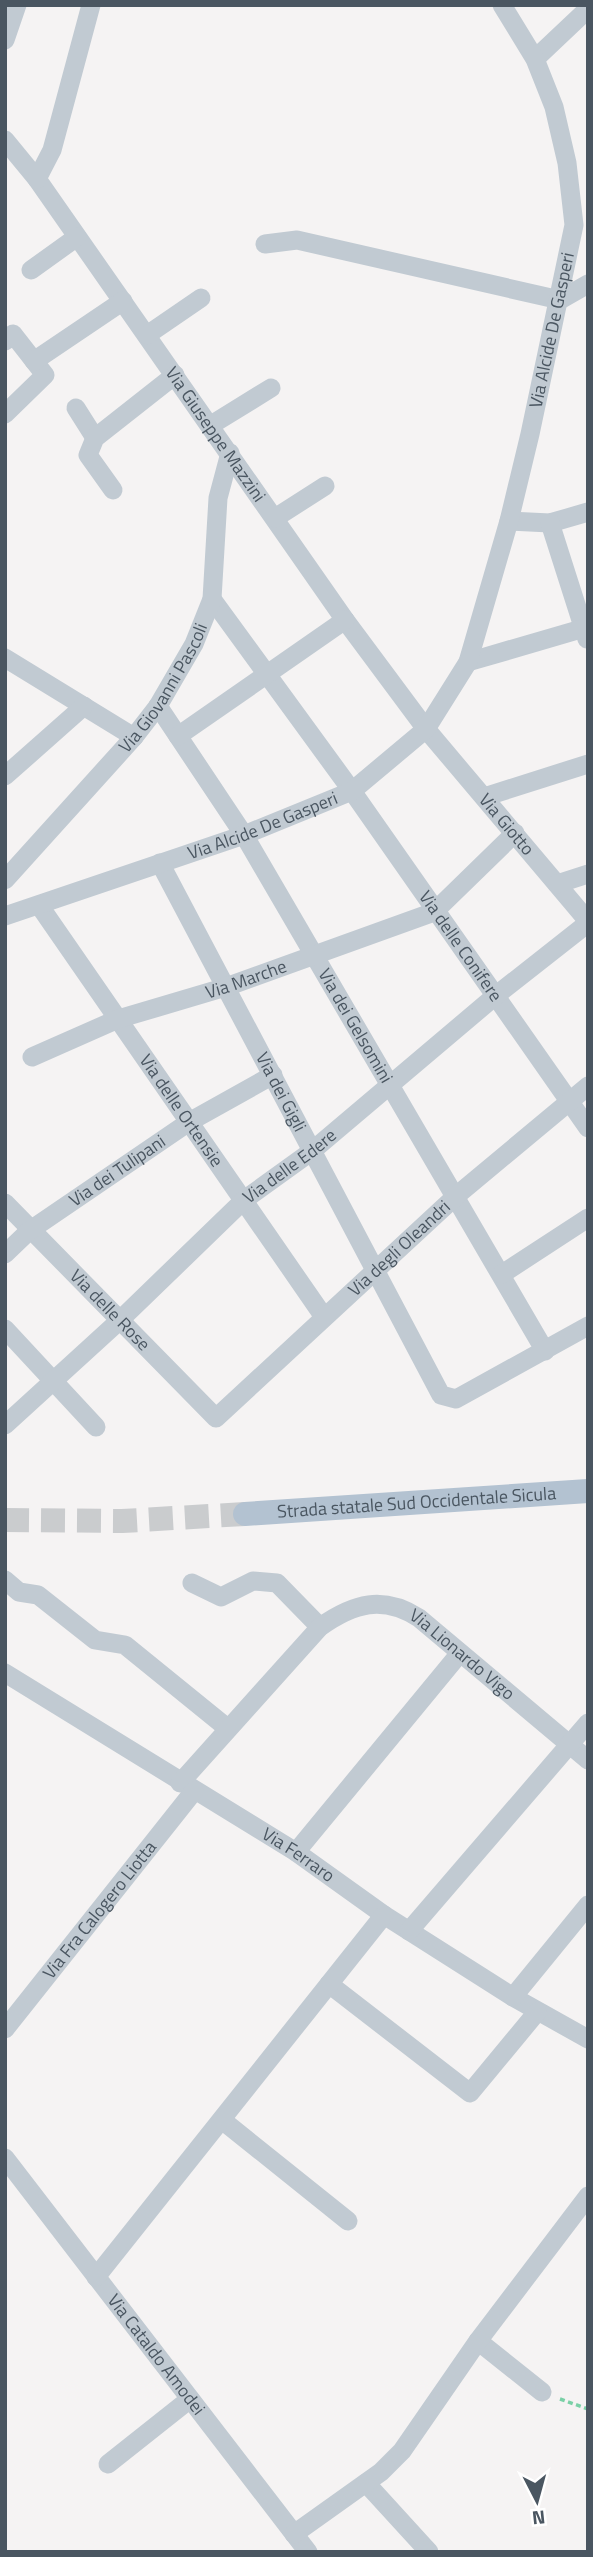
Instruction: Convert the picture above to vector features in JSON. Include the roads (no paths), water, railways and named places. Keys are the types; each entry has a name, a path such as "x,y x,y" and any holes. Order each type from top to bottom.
{"main road":[{"name":"Strada statale Sud Occidentale Sicula","path":"246,1514 588,1491"}],"street":[{"path":"5,40 17,5"},
{"path":"37,179 52,150 91,5"},
{"name":"Via Alcide De Gasperi","path":"5,916 244,835 352,791 426,729 468,662 509,521 560,300 574,225 567,163 554,107 535,59 502,5"},
{"path":"535,59 588,9"},
{"name":"Via Giuseppe Mazzini","path":"5,140 37,179 345,620 426,729"},
{"path":"31,270 77,237"},
{"path":"265,244 297,240 560,300 588,284"},
{"path":"147,335 201,298"},
{"path":"34,361 123,301"},
{"path":"5,341 13,334 45,375 5,414"},
{"path":"113,490 88,455 95,438 175,375"},
{"path":"211,425 271,388"},
{"path":"76,408 95,438"},
{"name":"Via Giovanni Pascoli","path":"5,880 134,737 158,706 194,644 212,599 218,498 230,453"},
{"path":"275,518 325,486"},
{"path":"509,521 550,523 588,512"},
{"path":"468,662 587,632 550,523"},
{"name":"Via delle Conifere","path":"212,599 352,791 433,912 588,1128"},
{"path":"178,736 345,620"},
{"path":"5,658 134,737"},
{"path":"5,776 84,706"},
{"name":"Via dei Gelsomini","path":"158,706 244,835 545,1350"},
{"name":"Via Giotto","path":"426,729 588,922"},
{"path":"484,797 588,764"},
{"name":"Via Marche","path":"32,1056 118,1019 226,987 433,912 515,833"},
{"name":"Via dei Gigli","path":"160,863 441,1395 456,1399 545,1350"},
{"path":"557,884 588,874"},
{"name":"Via delle Ortensie","path":"39,905 324,1317"},
{"name":"Via delle Edere","path":"5,1425 119,1321 244,1200 312,1151 390,1083 588,922"},
{"name":"Via dei Tulipani","path":"5,1254 29,1231 189,1122 272,1075"},
{"name":"Via degli Oleandri","path":"216,1418 456,1196 588,1086"},
{"name":"Via delle Conifere","path":"570,1101 588,1112"},
{"name":"Via delle Rose","path":"5,1203 29,1231 216,1418"},
{"path":"502,1274 588,1218"},
{"path":"545,1350 588,1326"},
{"path":"5,1329 96,1427"},
{"path":"5,1580 19,1592 37,1595 95,1640 125,1645 226,1727"},
{"path":"192,1583 221,1597 253,1581 276,1583 320,1627"},
{"name":"Via Lionardo Vigo","path":"226,1727 320,1627 344,1610 380,1604 400,1606 419,1618 588,1760"},
{"path":"296,1852 460,1653"},
{"name":"Via Ferraro","path":"5,1673 296,1852 384,1915 513,1997 588,2039"},
{"path":"409,1931 588,1723"},
{"name":"Via Fra Calogero Liotta","path":"5,2029 187,1787 226,1727"},
{"path":"513,1997 588,1905"},
{"path":"96,2277 384,1915"},
{"path":"329,1984 470,2093 537,2012"},
{"path":"222,2119 348,2221"},
{"name":"Via Cataldo Amodei","path":"5,2158 308,2552"},
{"path":"294,2533 366,2483 402,2451 478,2341 588,2196"},
{"path":"478,2341 542,2392"},
{"path":"108,2464 190,2399"},
{"path":"366,2483 429,2552"}],"tunnel":[{"path":"5,1520 122,1521 245,1514"}]}
